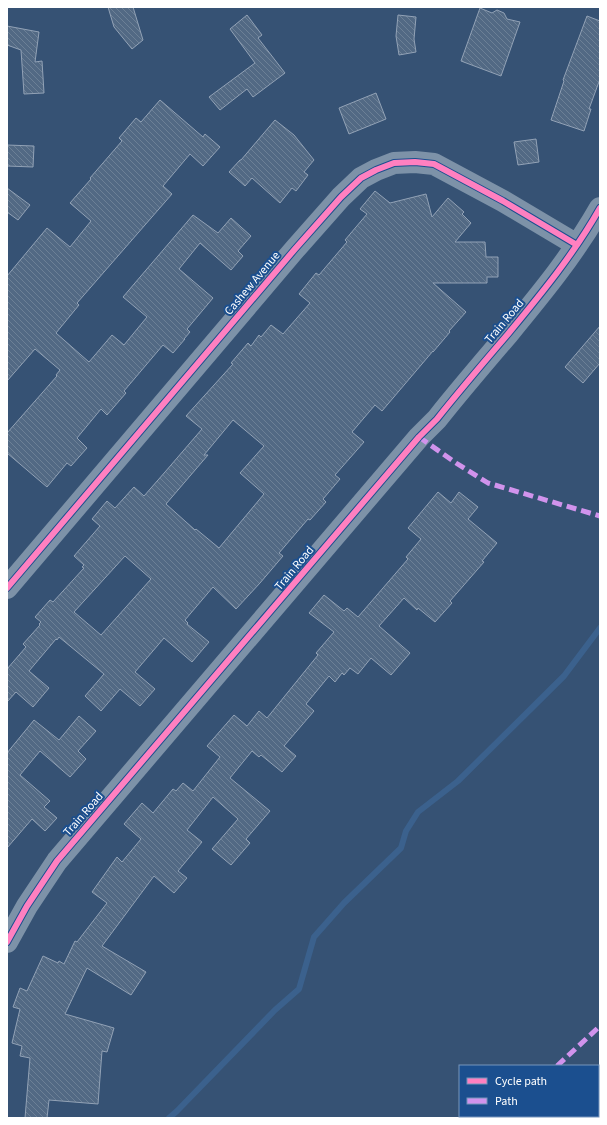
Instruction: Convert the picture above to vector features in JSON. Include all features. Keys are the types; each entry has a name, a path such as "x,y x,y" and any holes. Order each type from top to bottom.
{"street":[{"name":"Cashew Avenue","path":"7,588 295,249 360,178 394,163 414,162 434,164 503,201 577,245"},
{"name":"Train Road","path":"7,942 27,906 57,862 538,298 577,245 600,208"}],"building":[{"path":"108,7 133,7 143,40 132,49 114,27"},
{"path":"480,8 492,13 497,10 504,13 507,19 520,22 501,76 461,61"},
{"path":"247,15 262,35 258,38 285,73 253,97 247,89 220,110 209,97 255,63 230,29"},
{"path":"398,15 416,17 414,39 416,52 399,55 396,36"},
{"path":"587,16 600,21 600,79 589,109 591,109 584,131 551,120 564,81 563,80"},
{"path":"7,26 39,32 35,62 42,61 44,93 24,94 21,50 7,45"},
{"path":"376,93 386,119 349,134 339,108"},
{"path":"160,100 203,137 205,134 220,147 203,166 190,154 163,186 172,194 77,303 79,305 56,333 89,362 112,335 124,345 147,317 123,297 193,215 218,233 231,218 251,236 238,251 243,256 231,270 200,243 179,269 213,298 187,329 190,332 173,353 163,345 124,391 126,393 107,415 101,409 77,438 87,448 71,466 67,463 47,487 7,453 7,433 57,376 56,375 60,370 35,349 7,381 7,276 47,228 70,247 91,221 70,203 122,141 119,138 136,118 141,122"},
{"path":"275,120 294,135 314,160 304,172 308,175 296,191 292,188 280,203 252,178 245,186 229,172"},
{"path":"536,139 539,162 518,165 514,142"},
{"path":"7,145 34,146 33,167 7,166"},
{"path":"7,188 30,205 18,220 7,212"},
{"path":"375,191 390,203 426,194 432,217 448,198 464,212 462,214 471,223 455,242 485,242 486,257 498,257 498,277 487,277 487,283 433,283 466,312 382,411 375,405 352,432 364,442 335,475 340,479 323,499 326,502 310,520 308,519 279,553 283,556 260,583 236,609 213,587 185,620 188,623 187,624 209,642 192,662 164,638 135,672 155,689 140,706 120,689 101,711 85,696 104,674 59,637 29,671 49,688 33,707 16,692 7,702 7,669 26,647 23,644 40,625 39,624 41,622 35,617 50,600 53,602 84,568 82,567 84,565 74,556 100,526 92,519 107,501 115,508 134,487 144,496 165,472 202,429 186,416 233,364 231,363 248,343 251,346 259,335 261,337 271,325 283,334 310,303 299,294 316,273 319,275 347,242 345,240 367,214 360,209","holes":["233,420 264,446 240,473 264,494 219,548 196,529 195,530 166,504 208,455 204,455","125,556 151,579 101,635 74,612"]},
{"path":"600,326 600,363 583,383 565,367"},
{"path":"438,492 451,503 459,492 478,507 468,519 497,543 482,561 484,562 450,601 452,603 435,622 418,608 417,610 404,598 379,626 410,653 391,675 371,658 358,674 350,668 344,675 342,673 335,682 329,676 306,704 314,711 284,746 296,756 282,772 261,755 259,757 252,751 230,778 270,811 246,839 250,843 231,865 212,849 238,819 213,797 187,830 202,842 178,871 187,878 174,893 154,876 102,946 146,972 131,995 87,968 65,1014 114,1028 107,1052 102,1051 98,1104 49,1100 47,1118 25,1118 30,1058 20,1056 22,1046 12,1043 20,1009 13,1007 20,988 27,991 43,956 58,963 59,961 64,964 75,941 77,942 107,903 92,892 117,857 122,862 141,839 124,824 142,803 153,813 173,789 176,791 183,783 193,791 220,757 207,746 234,715 247,726 259,711 267,718 318,655 316,653 334,632 309,613 324,595 344,611 347,608 358,617 408,559 406,557 421,539 408,528"},
{"path":"79,716 96,731 78,751 86,759 70,777 40,751 20,775 50,801 44,807 57,818 45,831 32,819 7,848 7,753 34,720 59,740"}],"waterway":[{"path":"169,1118 275,1010 299,989 314,937 344,903 401,848 406,831 418,812 458,781 564,676 600,628"}],"marked path":[{"path":"419,437 488,483 600,516"},
{"path":"558,1065 600,1026"}],"cycle path":[{"path":"7,588 295,249 341,197 361,178 394,163 415,162 434,164 503,201 577,245"},
{"path":"7,942 27,906 57,861 419,437 437,419 508,334 568,258 600,208"}]}
